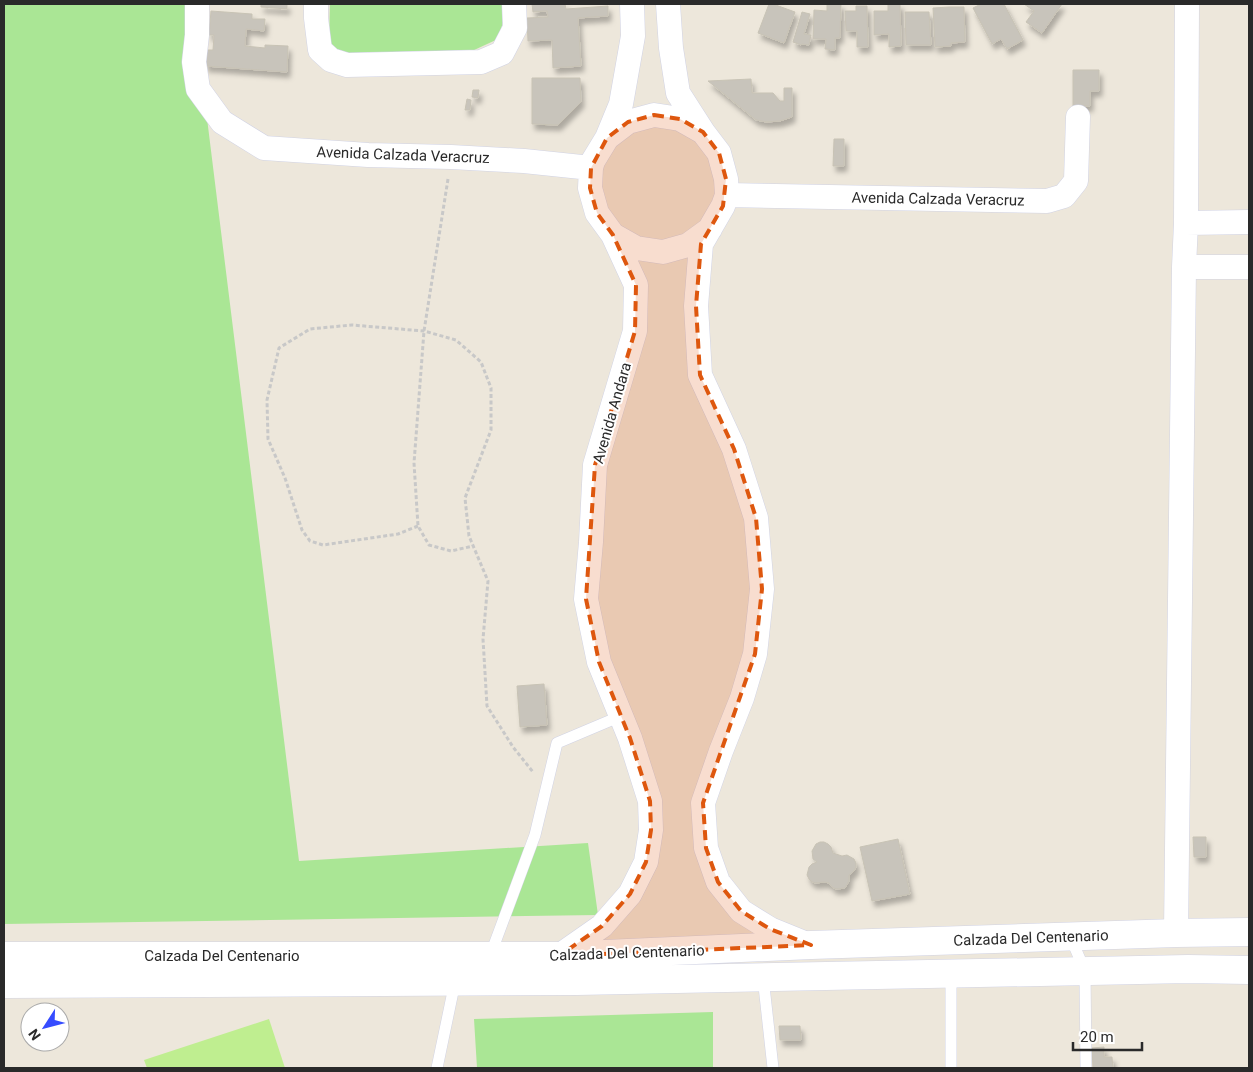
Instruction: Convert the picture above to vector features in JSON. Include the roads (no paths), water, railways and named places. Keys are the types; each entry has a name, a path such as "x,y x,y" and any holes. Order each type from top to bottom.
{"main road":[{"name":"Calzada Del Centenario","path":"488,969 559,956 811,945 1249,932"},
{"name":"Calzada Del Centenario","path":"4,956 763,977 1188,969 1249,970"},
{"name":"Calzada Del Centenario","path":"4,984 457,968"}],"street":[{"name":"Avenida Calzada Veracruz","path":"197,4 197,36 194,62 198,89 222,122 264,148 368,155 524,160 591,168"},
{"path":"316,4 320,50 331,60 347,65 481,62 502,52 515,28 514,4"},
{"name":"Avenida Andara","path":"559,956 602,926 630,894 646,862 651,830 650,801 630,738 598,662 586,599 595,466 635,331 636,285 613,235 597,214 590,188 591,168 593,161 607,138 621,104 633,36 632,4"},
{"path":"668,4 678,92 703,132 719,153 726,179 727,195 723,206 701,244 696,306 700,375 734,449 756,518 762,590 755,654 742,698 703,803 706,848 718,882 741,911 770,929 811,945"},
{"path":"1176,933 1186,223 1187,4"},
{"path":"607,138 628,122 654,115 680,118 703,132"},
{"name":"Avenida Calzada Veracruz","path":"727,195 1047,201 1064,196 1076,182 1078,116"},
{"path":"1186,223 1249,222"},
{"path":"613,235 636,248 663,252 688,245 710,229"},
{"path":"1184,267 1249,267"}],"lane":[{"path":"488,969 536,836 558,743 621,716"},
{"path":"1070,936 1085,971 1086,1068"},
{"path":"437,1068 457,968"},
{"path":"951,974 951,1068"},
{"path":"763,977 773,1068"}]}
